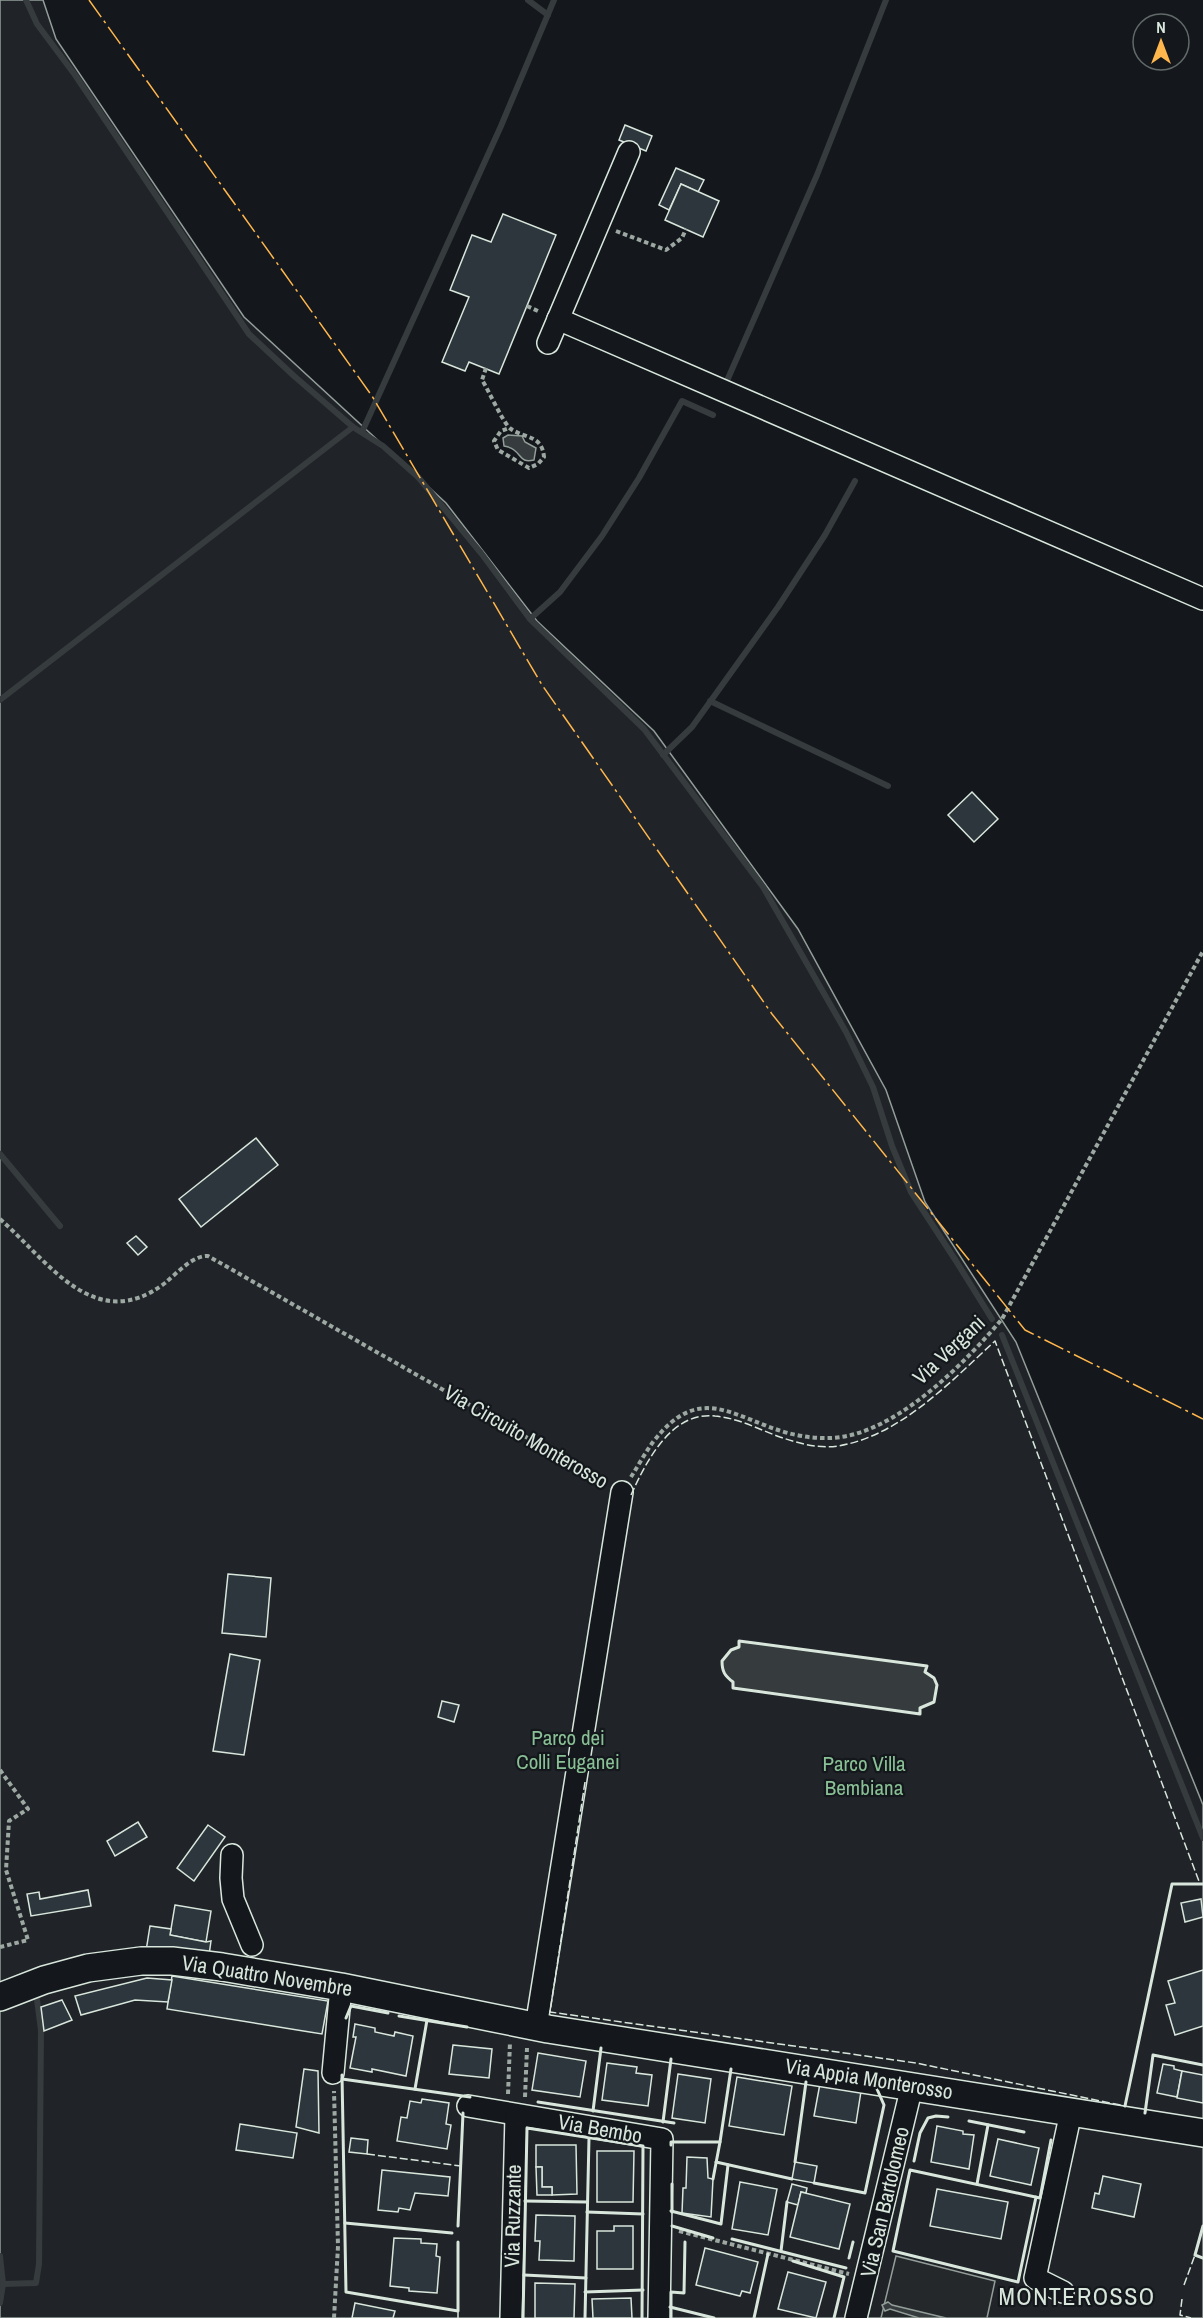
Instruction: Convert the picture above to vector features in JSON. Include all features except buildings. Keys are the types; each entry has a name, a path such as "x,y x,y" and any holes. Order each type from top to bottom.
{"main road":[{"name":"Via Quattro Novembre","path":"0,1997 44,1980 88,1968 141,1961 172,1961 341,1987 531,2033"},
{"name":"Via Appia Monterosso","path":"531,2033 912,2085 1203,2133"}],"street":[{"path":"548,343 628,152"},
{"path":"558,319 1203,599"},
{"name":"Via Circuito Monterosso","path":"531,2033 622,1492"},
{"path":"232,1855 233,1899 252,1945"},
{"path":"333,2073 341,1987"},
{"name":"Via San Bartolomeo","path":"856,2318 912,2085"},
{"name":"Via Bembo","path":"468,2106 662,2139 659,2318"},
{"path":"1063,2292 1035,2278 1071,2112"},
{"name":"Via Ruzzante","path":"511,2318 516,2115"}],"path":[{"path":"598,224 666,250 682,238 686,230"},
{"path":"486,368 482,380 509,428 537,441 543,447 544,457 538,464 529,468 498,450 494,441 501,431 509,428"},
{"name":"Via Vergani","path":"622,1492 653,1442 674,1420 686,1413 703,1408 716,1408 740,1414 796,1435 827,1438 848,1436 887,1422 923,1395 970,1354 1002,1319 1203,951"},
{"name":"Via Circuito Monterosso","path":"0,1219 65,1281 103,1301 118,1302 155,1290 198,1258 208,1256 622,1492"},
{"path":"0,1770 28,1809 9,1821 6,1870 28,1941 0,1947"},
{"path":"516,2115 531,2033"},
{"path":"510,2036 516,2115"},
{"path":"333,2073 338,2246 334,2318"},
{"path":"661,2226 867,2278"}],"green space":[{"name":"Parco dei Colli Euganei","path":"0,0 43,0 56,39 244,317 446,503 537,621 654,731 798,929 886,1090 925,1202 1016,1342 1203,1805 1203,2318 0,2318"}],"shaded area":[{"path":"508,435 522,436 525,442 536,448 534,460 524,460 513,449 504,446 503,438"},
{"path":"739,1641 927,1666 925,1672 934,1678 937,1685 934,1702 920,1708 920,1714 733,1688 733,1682 723,1671 722,1661 731,1650 739,1647"},
{"path":"896,2256 995,2281 987,2318 881,2318"},
{"path":"888,2302 892,2305 946,2318 919,2318 890,2309 885,2311 882,2305"}],"waterway":[{"path":"26,0 37,24 75,75 249,334 353,427 383,446 418,477 481,553 530,619 644,729 763,887 846,1032 873,1087 892,1146 911,1192 992,1319"},
{"path":"528,0 548,15"},
{"path":"362,432 501,126 554,0"},
{"path":"726,383 817,175 886,0"},
{"path":"530,619 560,592 602,536 639,478 682,401 713,415"},
{"path":"0,700 353,427"},
{"path":"663,755 692,727 778,607 825,535 855,481"},
{"path":"710,701 888,786"},
{"path":"0,1154 60,1226"},
{"path":"1002,1335 1203,1838"},
{"path":"3,2284 36,2283 39,2264 41,2030 36,1992"},
{"path":"0,2256 3,2284 0,2303"}],"fence":[{"path":"631,1495 644,1468 662,1441 685,1422 699,1417 723,1417 815,1446 838,1446 861,1440 882,1431 923,1405 995,1341 1200,1884"},
{"path":"585,1782 550,2012 916,2063 1125,2106"},
{"path":"367,2154 461,2166"},
{"path":"1184,2285 1195,2255"},
{"path":"1182,2299 1180,2315 1191,2318"},
{"path":"458,2311 458,2318"}],"wall":[{"path":"739,1641 927,1666 925,1672 934,1678 937,1685 934,1702 920,1708 920,1714 733,1688 733,1682 723,1671 722,1661 731,1650 739,1647 739,1641"},
{"path":"1125,2106 1172,1884 1203,1884"},
{"path":"346,2018 351,2006 388,2013"},
{"path":"399,2016 467,2027"},
{"path":"415,2089 427,2020"},
{"path":"593,2111 601,2048"},
{"path":"1145,2113 1153,2055 1203,2065"},
{"path":"663,2122 671,2059"},
{"path":"671,2145 671,2142 720,2142 731,2069"},
{"path":"342,2075 346,2292 458,2311 458,2242"},
{"path":"342,2079 470,2097"},
{"path":"795,2162 806,2082"},
{"path":"814,2183 865,2193 884,2105 877,2089"},
{"path":"538,2102 674,2123"},
{"path":"458,2226 463,2113"},
{"path":"914,2161 920,2133 928,2118 948,2117"},
{"path":"969,2121 1024,2132"},
{"path":"977,2184 988,2125"},
{"path":"523,2318 527,2128 643,2146 642,2318"},
{"path":"585,2318 589,2138"},
{"path":"1036,2197 1018,2282 893,2251 910,2170 1040,2198 1051,2140"},
{"path":"713,2179 720,2142"},
{"path":"716,2162 792,2179"},
{"path":"671,2211 721,2224 728,2165"},
{"path":"672,2184 672,2212"},
{"path":"525,2201 587,2202"},
{"path":"781,2251 787,2202"},
{"path":"587,2212 643,2214"},
{"path":"345,2223 452,2233"},
{"path":"672,2226 713,2238"},
{"path":"1203,2226 1195,2255 1203,2258"},
{"path":"732,2239 846,2268"},
{"path":"671,2318 671,2292 684,2293 685,2242"},
{"path":"849,2258 853,2242"},
{"path":"754,2318 768,2254"},
{"path":"793,2261 844,2277 834,2318"},
{"path":"524,2275 586,2278"},
{"path":"585,2292 643,2290"},
{"path":"670,2307 714,2318"}],"power":[{"path":"89,0 372,396 542,685 772,1014 1025,1330 1203,1419"}],"district":[{"name":"MONTEROSSO","path":"1077,2297"}],"park label":[{"name":"Parco Villa Bembiana","path":"864,1776"}]}
